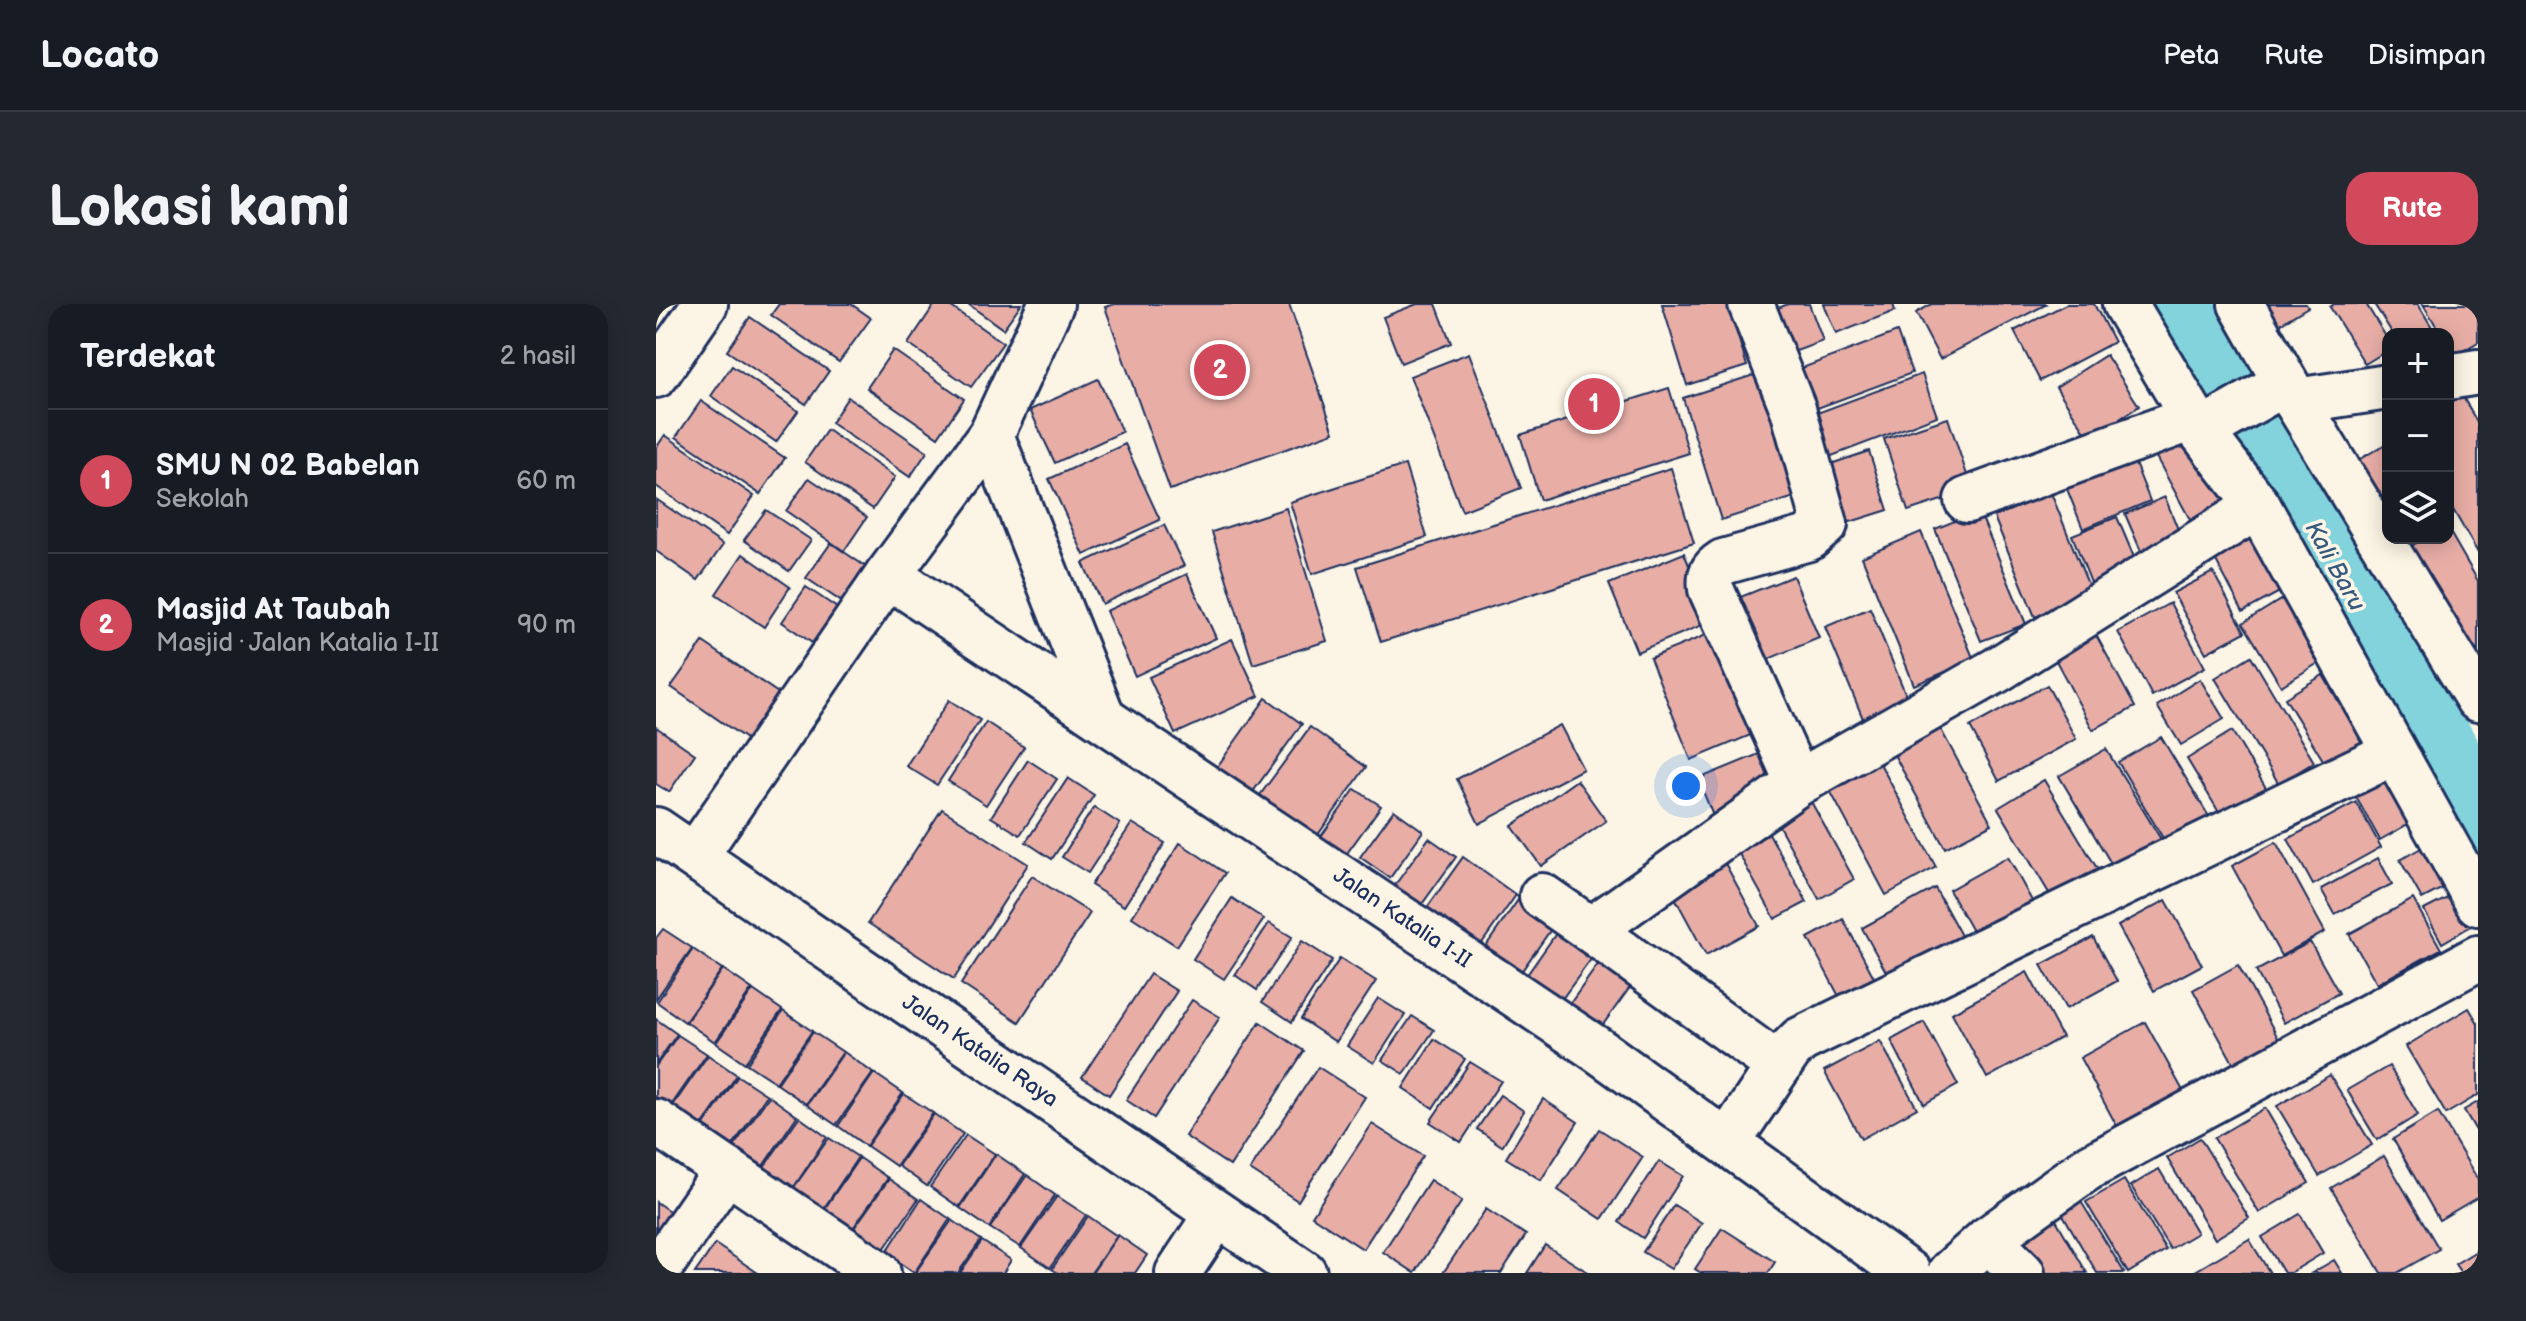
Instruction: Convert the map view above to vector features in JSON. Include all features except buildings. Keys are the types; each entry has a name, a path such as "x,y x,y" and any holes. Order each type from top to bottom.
{"street":[{"path":"656,375 705,304"},
{"path":"695,856 888,575 991,435 1051,304"},
{"path":"1751,304 1793,409 1825,524 1809,538 1723,562 1713,569 1709,578 1711,589 1798,783"},
{"path":"2125,304 2258,506 2478,903"},
{"path":"2241,304 2287,390 2478,699"},
{"path":"2454,376 2478,372"},
{"path":"1967,500 2202,424 2287,390 2382,387"},
{"path":"991,435 1102,716"},
{"path":"1591,930 1798,783 1997,670 2258,506"},
{"name":"Jalan Katalia I-II","path":"888,575 1598,1050 1908,1273"},
{"path":"1728,1142 1800,1040 2393,753"},
{"name":"Jalan Katalia Raya","path":"656,830 1304,1273"},
{"path":"1542,896 1779,1066"},
{"path":"1950,1273 1988,1239 2086,1169 2478,958"},
{"path":"656,1122 878,1273"},
{"path":"656,1273 727,1170"},
{"path":"1178,1273 1217,1214"},
{"path":"1988,1239 2022,1273"}],"waterway":[{"name":"Kali Baru","path":"2191,304 2478,828"}],"place":[{"name":"Masjid At Taubah","path":"1220,370"},
{"name":"SMU N 02 Babelan","path":"1594,404"}]}
